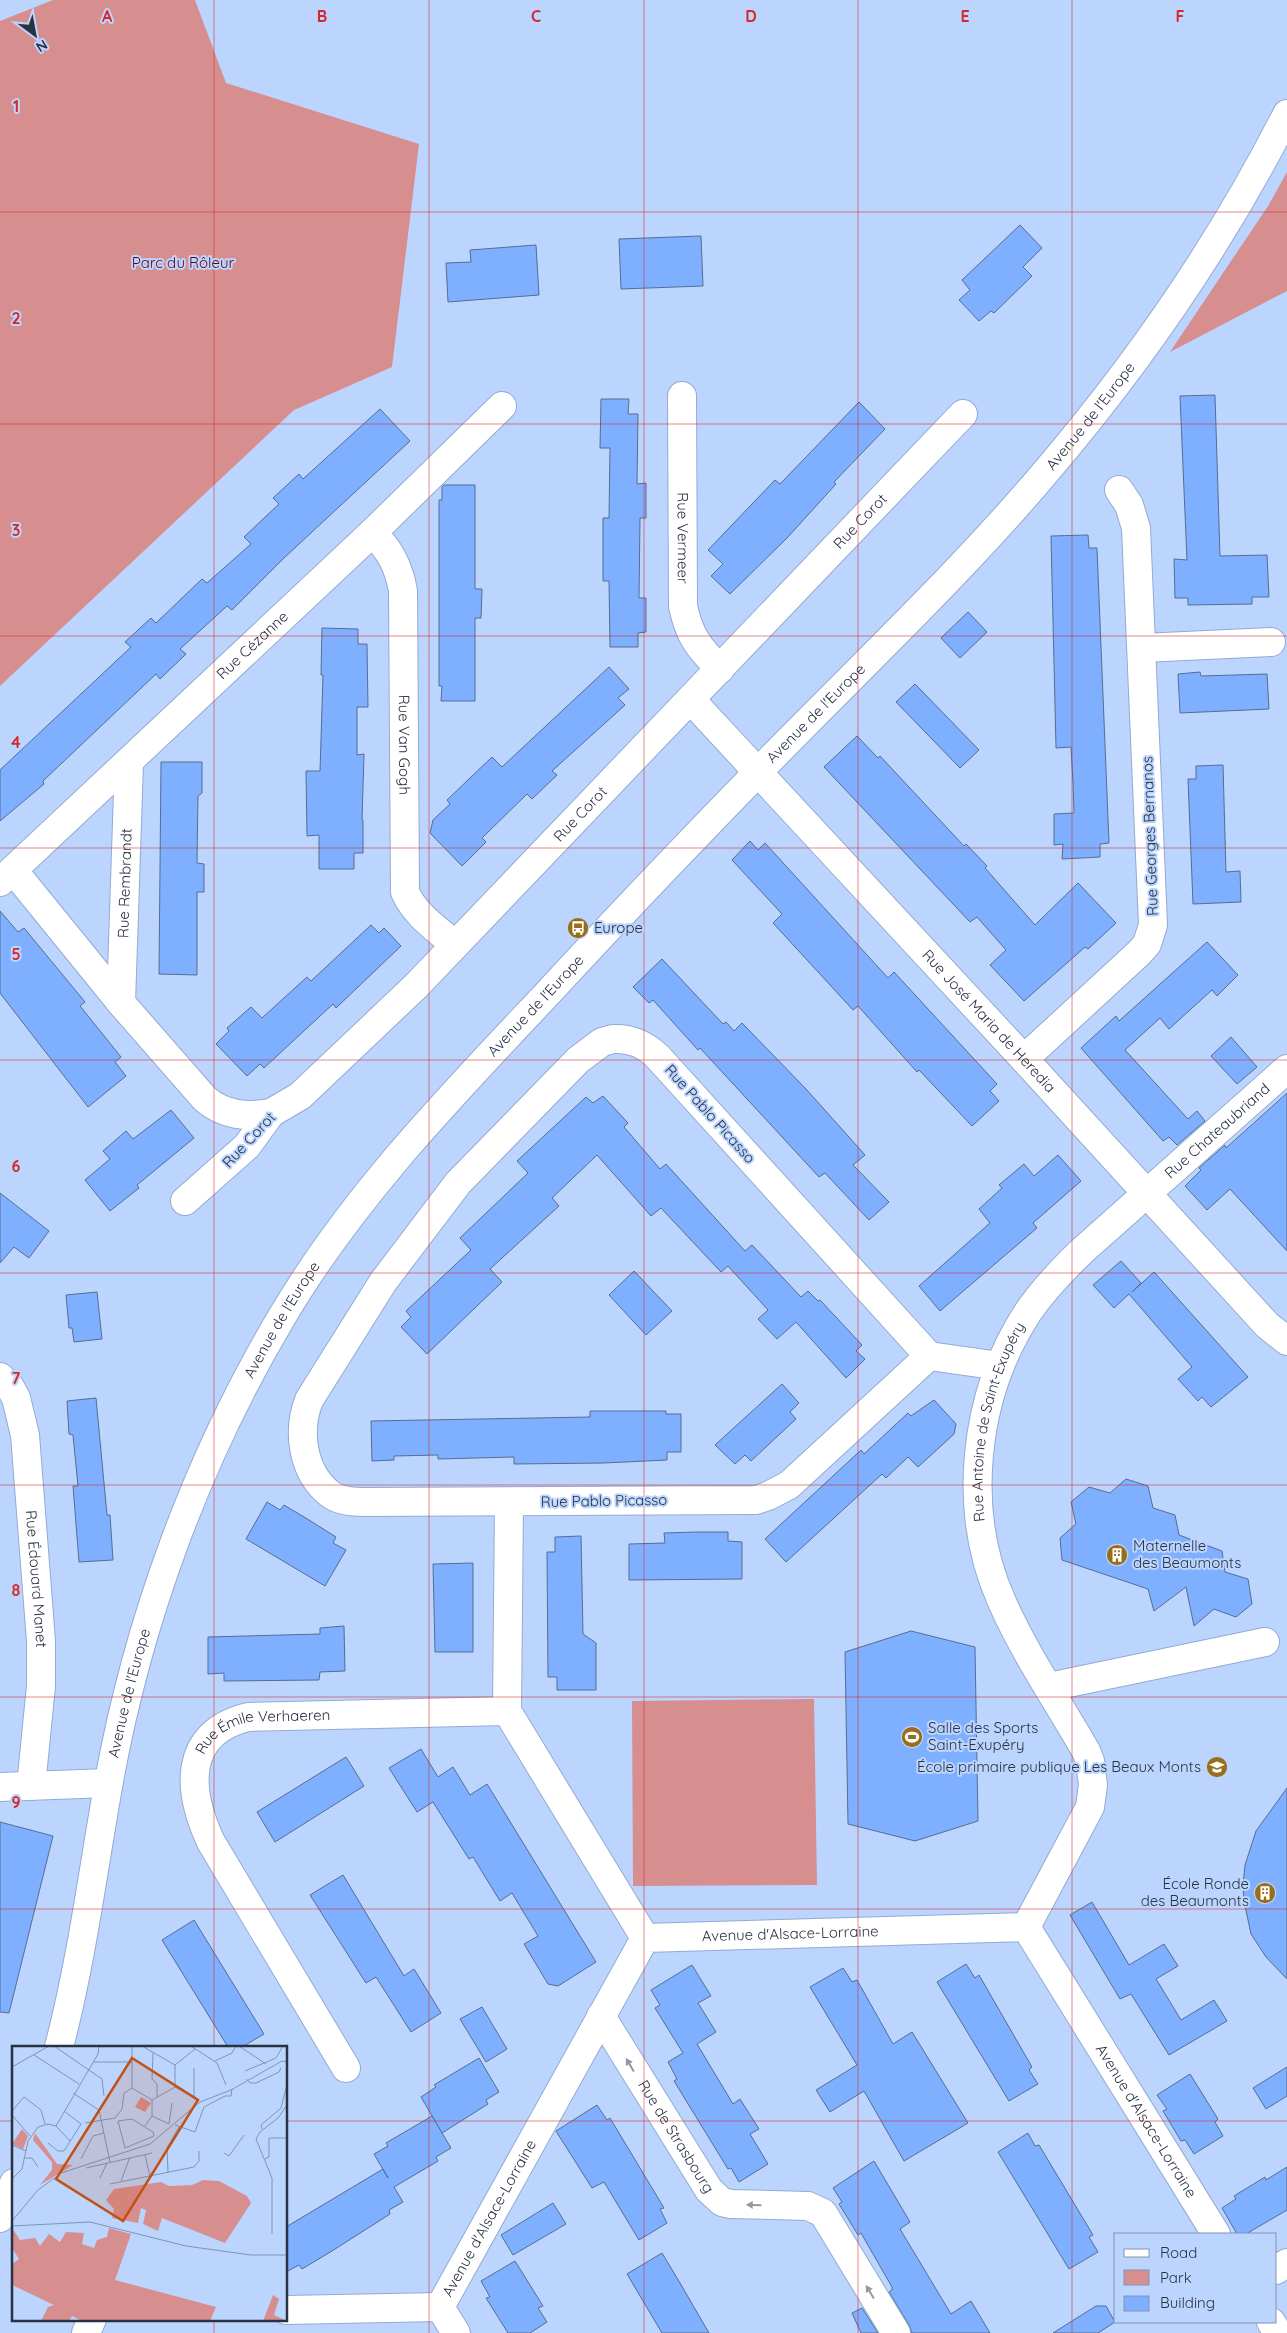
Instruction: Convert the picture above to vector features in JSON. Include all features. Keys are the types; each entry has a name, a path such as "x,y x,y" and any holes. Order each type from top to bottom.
{"street":[{"name":"Avenue de l'Europe","path":"59,2046 73,1989 108,1783 138,1661 176,1538 227,1417 284,1313 328,1245 415,1135 589,948 962,564 1036,484 1132,364 1194,275 1228,221 1287,114"},
{"name":"Rue Vermeer","path":"682,396 683,606 689,632 695,642 720,669"},
{"name":"Rue Cézanne","path":"7,876 372,533 502,406"},
{"name":"Rue Corot","path":"185,1201 247,1146 272,1113 300,1096 416,986 963,414"},
{"name":"Rue Georges Bernanos","path":"1024,1059 1139,953 1147,944 1153,925 1136,528 1129,505 1119,490"},
{"name":"Rue Van Gogh","path":"372,533 391,554 399,572 403,590 405,892 419,914 455,945"},
{"path":"1142,648 1271,642"},
{"name":"Rue José Maria de Heredia","path":"691,700 759,771 1148,1193 1267,1325 1287,1341"},
{"name":"Rue Rembrandt","path":"121,1003 128,762"},
{"path":"7,876 197,1091 213,1106 238,1115 272,1113"},
{"name":"Rue Pablo Picasso","path":"625,1039 648,1047 929,1356 789,1485 756,1500 364,1502 341,1499 330,1494 322,1486 309,1464 302,1440 304,1413 309,1400 383,1282 458,1183 578,1060 602,1042 625,1039"},
{"name":"Rue Chateaubriand","path":"1148,1193 1287,1069"},
{"name":"Rue Antoine de Saint-Exupéry","path":"1026,1927 1084,1819 1092,1797 1093,1778 1090,1761 1002,1602 989,1565 982,1532 977,1483 980,1443 987,1408 1000,1366 1023,1320 1052,1280 1148,1193"},
{"path":"929,1356 1000,1366"},
{"name":"Rue Édouard Manet","path":"0,1377 10,1387 16,1398 25,1435 41,1641 41,1686 32,1786"},
{"path":"508,1502 507,1711 645,1938"},
{"path":"1049,1687 1265,1642"},
{"name":"Rue Émile Verhaeren","path":"346,2068 211,1842 203,1825 197,1801 195,1777 196,1762 200,1752 206,1741 215,1731 225,1724 248,1717 507,1711"},
{"path":"0,1787 108,1783"},
{"name":"Avenue d'Alsace-Lorraine","path":"456,2333 440,2307 645,1938 1026,1927 1215,2233"},
{"name":"Rue de Strasbourg","path":"601,2016 708,2190 722,2202 731,2204 808,2206 822,2213 896,2333"},
{"path":"0,2218 12,2188"},
{"path":"288,2310 440,2307"},
{"path":"86,2333 92,2320"}],"green space":[{"name":"Parc du Rôleur","path":"53,0 195,0 226,83 419,144 392,367 294,410 0,686 0,21"},
{"path":"1287,172 1287,291 1170,352 1268,206"},
{"path":"814,1699 817,1885 633,1886 632,1701"}],"building":[{"path":"1020,225 1042,248 1023,267 1032,276 994,313 991,311 979,321 959,300 970,290 962,280"},
{"path":"701,236 703,286 621,289 619,239"},
{"path":"536,245 539,295 448,302 446,263 471,262 470,250"},
{"path":"1215,395 1220,556 1267,555 1269,597 1252,597 1252,604 1188,605 1188,598 1175,598 1174,559 1187,560 1180,396"},
{"path":"601,399 629,399 628,414 638,414 637,484 646,483 646,518 640,518 639,598 646,598 646,632 638,633 638,647 610,647 609,581 603,581 603,518 609,518 610,448 600,448"},
{"path":"859,402 885,429 834,482 836,484 787,538 730,594 711,576 723,564 708,550 775,480 780,484"},
{"path":"380,409 410,441 284,558 232,610 227,606 180,649 186,654 160,679 156,674 43,781 44,784 0,821 0,770 131,647 125,642 151,618 156,623 202,579 207,583 251,544 244,537 279,504 273,498 299,474 303,479"},
{"path":"444,485 475,485 475,589 482,589 481,618 475,618 475,701 441,701 442,686 439,686 439,500 442,500 442,487"},
{"path":"1088,535 1089,548 1097,548 1109,843 1100,844 1100,857 1062,859 1063,844 1054,845 1054,814 1074,813 1073,783 1071,747 1056,748 1051,536"},
{"path":"968,612 987,632 960,658 941,638"},
{"path":"322,628 358,629 358,644 367,644 368,707 357,707 357,755 364,754 363,853 354,853 354,869 319,869 319,835 307,836 306,771 320,771 323,675 321,675"},
{"path":"609,667 629,689 618,698 625,705 552,771 557,775 532,799 527,794 482,838 486,842 462,866 430,833 433,820 450,804 447,800 492,757 502,767"},
{"path":"1200,672 1201,676 1267,674 1269,709 1180,713 1178,674"},
{"path":"915,684 979,750 960,768 896,702"},
{"path":"857,736 878,758 880,756 964,846 966,844 987,866 985,868 1035,925 1078,883 1116,923 1088,949 1085,947 1024,1001 990,965 1006,950 977,917 970,922 824,767"},
{"path":"161,762 202,762 202,793 198,796 197,863 204,864 204,892 197,892 197,975 159,974"},
{"path":"1223,765 1226,872 1240,871 1241,902 1193,904 1188,779 1196,779 1196,766"},
{"path":"750,841 758,850 765,843 888,978 894,972 997,1084 990,1091 999,1101 972,1126 919,1070 917,1072 858,1006 853,1010 773,923 782,914 732,860"},
{"path":"0,911 18,932 24,928 85,1002 80,1006 121,1057 115,1062 126,1076 88,1107 0,993"},
{"path":"371,925 379,933 384,928 401,946 336,1008 333,1004 264,1068 260,1064 247,1076 216,1044 229,1031 227,1028 251,1007 262,1018 307,977 311,981"},
{"path":"1207,942 1238,975 1217,996 1212,990 1169,1029 1160,1018 1125,1050 1188,1119 1197,1111 1205,1121 1177,1145 1169,1137 1163,1141 1081,1048 1116,1016 1119,1021"},
{"path":"662,959 723,1024 726,1022 734,1031 742,1023 806,1089 865,1155 853,1165 889,1202 869,1220 825,1173 819,1177 653,1000 649,1003 633,987"},
{"path":"1231,1037 1257,1067 1237,1084 1211,1056"},
{"path":"1287,1093 1287,1251 1230,1189 1207,1210 1185,1186 1201,1170 1199,1168 1225,1145 1226,1148"},
{"path":"603,1096 628,1123 624,1127 660,1169 666,1164 745,1251 752,1245 801,1297 808,1291 818,1301 820,1300 862,1345 856,1351 865,1359 846,1378 796,1322 777,1339 758,1319 768,1310 728,1266 721,1272 661,1208 651,1216 597,1155 552,1198 559,1206 490,1269 502,1282 427,1354 401,1327 411,1317 406,1311 471,1250 460,1238 528,1173 517,1161 586,1097 593,1103"},
{"path":"171,1110 194,1138 137,1185 139,1188 110,1211 85,1180 110,1159 103,1151 126,1131 133,1139"},
{"path":"1058,1155 1081,1181 1033,1223 1037,1228 940,1311 919,1286 990,1223 979,1209 1002,1188 999,1185 1024,1164 1034,1176"},
{"path":"0,1193 49,1231 29,1258 14,1247 0,1263"},
{"path":"1121,1261 1141,1283 1132,1292 1154,1272 1248,1377 1211,1407 1202,1397 1198,1401 1178,1379 1192,1367 1129,1294 1114,1308 1093,1285"},
{"path":"634,1271 672,1311 646,1335 609,1295"},
{"path":"97,1292 102,1339 74,1342 72,1328 69,1328 66,1295"},
{"path":"782,1384 799,1403 790,1412 796,1419 751,1461 745,1455 735,1464 715,1445"},
{"path":"96,1398 107,1515 110,1515 113,1560 79,1562 73,1486 78,1486 73,1435 69,1434 67,1401"},
{"path":"934,1400 956,1424 954,1434 918,1467 908,1457 886,1478 882,1474 786,1562 765,1539 861,1450 864,1454 908,1413 911,1416"},
{"path":"590,1411 666,1411 666,1414 681,1414 681,1452 667,1452 667,1460 604,1463 514,1464 514,1457 438,1459 438,1455 394,1456 394,1460 372,1461 371,1421 590,1417"},
{"name":"Maternelle des Beaumonts","path":"1126,1479 1148,1486 1153,1508 1175,1515 1179,1535 1222,1551 1225,1572 1248,1579 1252,1604 1236,1617 1214,1609 1194,1626 1186,1587 1154,1611 1148,1589 1062,1560 1060,1538 1076,1524 1071,1502 1089,1487 1110,1493"},
{"path":"267,1502 280,1510 284,1505 309,1520 336,1537 333,1543 346,1550 325,1586 246,1539"},
{"path":"728,1532 728,1541 742,1542 742,1579 629,1580 629,1544 665,1543 664,1533"},
{"path":"581,1536 583,1634 596,1643 596,1690 557,1690 557,1677 548,1677 547,1552 555,1552 555,1537"},
{"path":"473,1563 473,1652 435,1652 433,1564"},
{"path":"344,1626 345,1671 320,1672 319,1680 224,1681 224,1673 208,1674 208,1637 320,1634 320,1628"},
{"name":"Salle des Sports Saint-Exupéry","path":"911,1631 975,1647 978,1821 915,1841 848,1824 845,1652"},
{"path":"421,1749 438,1777 453,1767 470,1795 487,1784 596,1962 558,1986 548,1984 524,1944 538,1936 512,1893 500,1901 473,1857 469,1859 433,1802 417,1812 389,1768"},
{"path":"346,1757 364,1786 275,1842 257,1812"},
{"name":"École Ronde des Beaumonts","path":"1287,1788 1287,1979 1266,1957 1251,1934 1244,1901 1243,1885 1245,1865 1256,1831"},
{"path":"0,1822 53,1836 9,2013 0,2012"},
{"path":"343,1875 404,1976 414,1969 441,2013 411,2032 376,1977 366,1983 310,1895"},
{"path":"1092,1902 1129,1965 1164,1944 1178,1966 1156,1979 1181,2020 1214,2000 1227,2021 1169,2055 1131,1994 1120,1999 1070,1915"},
{"path":"194,1920 264,2034 244,2046 227,2046 162,1940"},
{"path":"966,1964 975,1978 979,1975 1032,2067 1029,2070 1038,2084 1009,2101 937,1982"},
{"path":"692,1965 711,1996 698,2003 716,2032 697,2044 733,2104 740,2099 759,2129 750,2134 768,2164 739,2182 731,2168 728,2169 674,2081 677,2079 668,2062 683,2053 655,2008 660,2005 651,1990"},
{"path":"843,1968 852,1982 857,1980 893,2044 912,2032 968,2123 904,2161 864,2091 830,2112 816,2090 857,2065 810,1987"},
{"path":"482,2007 507,2049 486,2062 460,2019"},
{"path":"479,2058 499,2092 486,2100 488,2104 442,2133 421,2097 436,2087 434,2085"},
{"path":"1287,2067 1287,2096 1266,2109 1253,2088"},
{"path":"1190,2074 1218,2119 1215,2122 1223,2136 1194,2154 1185,2140 1181,2141 1163,2111 1167,2109 1157,2095"},
{"path":"597,2105 607,2120 610,2118 664,2208 660,2209 667,2223 639,2240 604,2182 592,2188 556,2131"},
{"path":"432,2116 451,2148 436,2157 438,2161 394,2187 403,2202 389,2210 390,2214 302,2269 299,2265 288,2271 288,2226 383,2169 374,2154 388,2146 386,2143"},
{"path":"1028,2133 1035,2146 1039,2145 1093,2235 1089,2237 1098,2252 1069,2269 998,2152"},
{"path":"874,2161 910,2222 900,2229 951,2314 971,2301 990,2333 912,2333 889,2292 892,2290 892,2287 861,2233 858,2235 839,2204 842,2202 833,2188"},
{"path":"1287,2167 1287,2210 1248,2233 1236,2233 1222,2208 1236,2199 1234,2196 1265,2177 1266,2180"},
{"path":"553,2203 566,2224 513,2255 501,2235"},
{"path":"662,2253 709,2333 662,2333 627,2274"},
{"path":"515,2261 543,2306 538,2308 547,2322 530,2333 508,2333 486,2298 490,2297 481,2281"},
{"path":"1096,2306 1106,2306 1114,2320 1114,2323 1098,2333 1053,2333"},
{"path":"862,2308 878,2333 861,2333 852,2313"}],"place":[{"name":"Europe","path":"578,928"},
{"name":"Maternelle des Beaumonts","path":"1117,1555"},
{"name":"Salle des Sports Saint-Exupéry","path":"912,1737"},
{"name":"École primaire publique Les Beaux Monts","path":"1217,1767"},
{"name":"École Ronde des Beaumonts","path":"1265,1893"}]}
